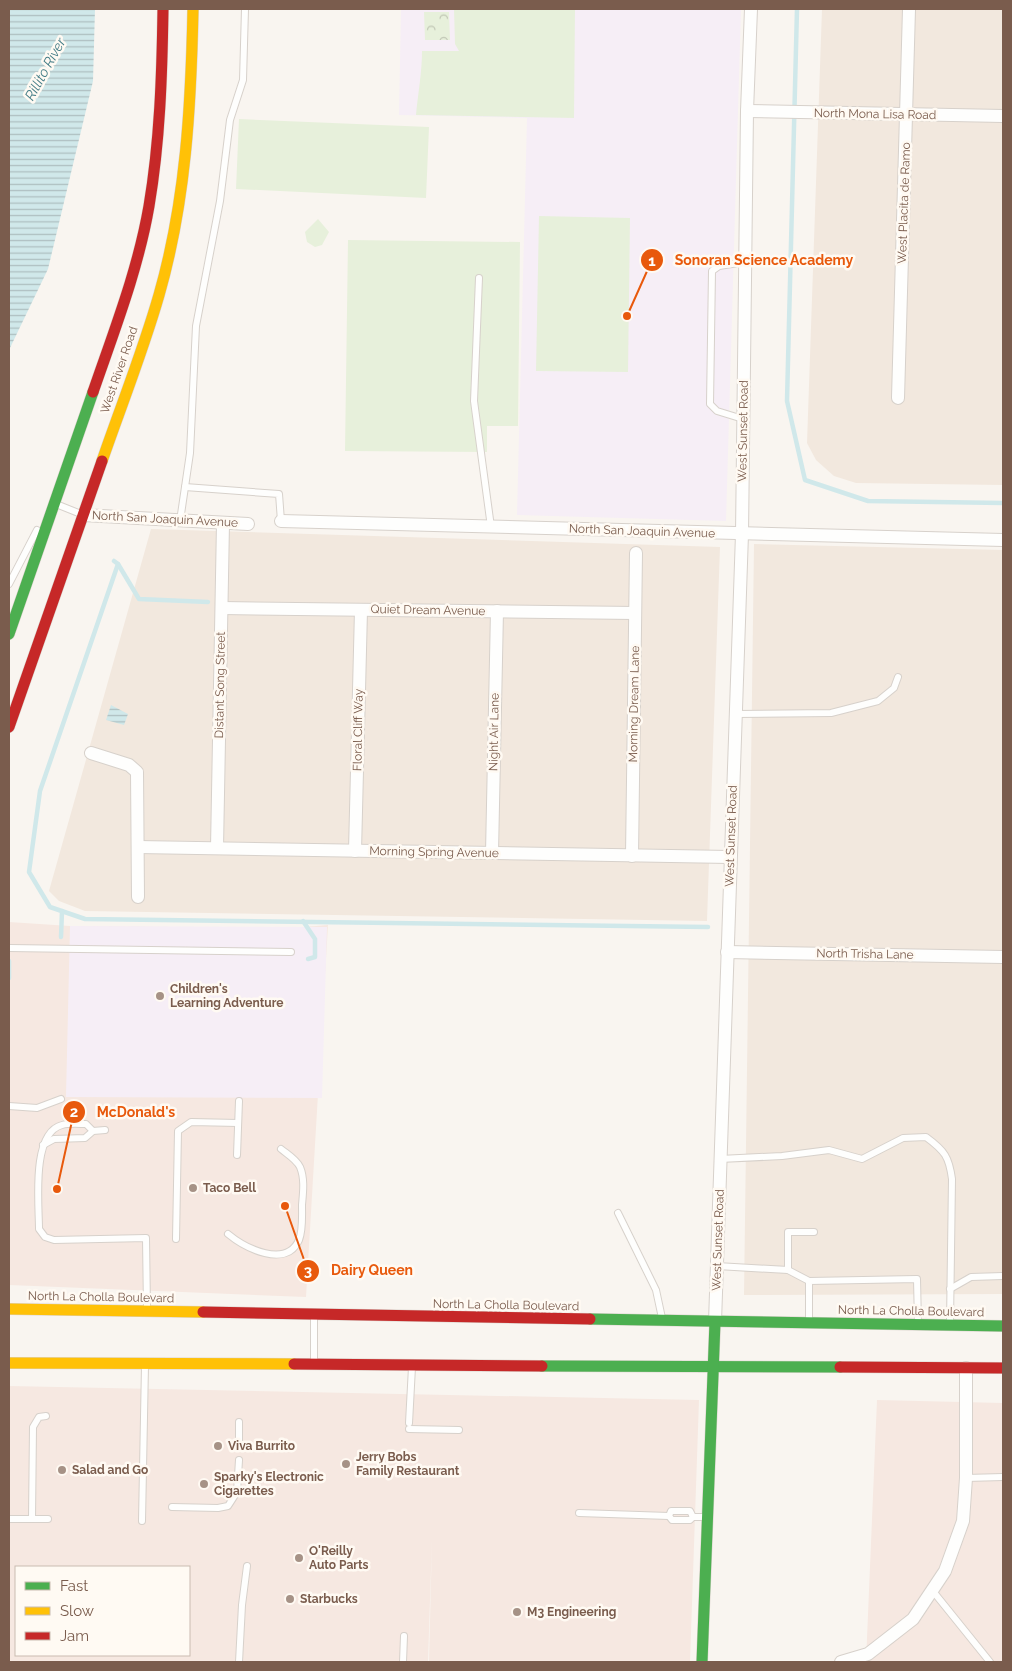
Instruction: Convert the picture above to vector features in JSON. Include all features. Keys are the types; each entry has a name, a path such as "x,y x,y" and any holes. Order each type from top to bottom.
{"main road":[{"name":"West River Road","path":"9,634 130,289 149,207 162,91 163,9"},
{"name":"West River Road","path":"9,727 159,295 175,229 187,155 191,104 193,9"},
{"name":"North La Cholla Boulevard","path":"9,1309 1003,1326"},
{"name":"West Sunset Road","path":"702,1662 715,1322"},
{"path":"9,1363 1003,1368"}],"street":[{"name":"West Sunset Road","path":"715,1322 742,534 747,111 751,9"},
{"name":"West Placita de Ramo","path":"898,398 909,9"},
{"name":"North Mona Lisa Road","path":"747,111 1003,116"},
{"name":"North San Joaquin Avenue","path":"82,515 248,524"},
{"name":"North San Joaquin Avenue","path":"281,521 1003,540"},
{"name":"Distant Song Street","path":"217,848 224,523"},
{"name":"Morning Dream Lane","path":"632,856 636,553"},
{"name":"Quiet Dream Avenue","path":"222,608 635,613"},
{"name":"Floral Cliff Way","path":"355,851 361,610"},
{"name":"Night Air Lane","path":"492,853 497,611"},
{"path":"91,753 129,765 137,772 138,897"},
{"name":"Morning Spring Avenue","path":"138,847 730,857"},
{"name":"North Trisha Lane","path":"727,952 1003,957"},
{"path":"841,1662 868,1654 913,1619 945,1571 964,1521 966,1368"}],"lane":[{"path":"180,521 190,452 196,326 220,201 230,120 244,80 245,9"},
{"path":"743,419 717,411 710,404 712,271 719,266 745,262"},
{"path":"479,278 474,400 491,527"},
{"path":"185,487 279,494 281,521"},
{"path":"9,584 46,512 55,504 82,515"},
{"path":"735,714 831,712 878,701 894,688 898,677"},
{"path":"9,948 291,952"},
{"path":"9,1106 37,1108 61,1099"},
{"path":"237,1155 239,1101"},
{"path":"176,1239 178,1131 183,1125 191,1122 238,1123"},
{"path":"93,1131 86,1124 63,1124 54,1129 42,1145 39,1229 45,1237 54,1240 146,1238 147,1312"},
{"path":"42,1145 54,1140 85,1138 93,1131 106,1130"},
{"path":"720,1159 782,1156 829,1150 862,1159 903,1138 926,1138 944,1152 950,1162 952,1180 950,1326"},
{"path":"228,1234 238,1242 266,1253 284,1253 296,1246 301,1231 302,1173 294,1160 280,1149"},
{"path":"618,1213 656,1290 663,1321"},
{"path":"788,1270 788,1232 814,1232"},
{"path":"717,1266 788,1270 809,1280 917,1279 918,1325"},
{"path":"950,1289 971,1277 1003,1276"},
{"path":"809,1280 809,1324"},
{"path":"314,1315 314,1365"},
{"path":"142,1521 145,1364"},
{"path":"412,1366 409,1426 458,1430"},
{"path":"32,1519 33,1427 39,1417 46,1416"},
{"path":"239,1422 239,1444"},
{"path":"172,1507 218,1508 228,1506 237,1492 239,1460"},
{"path":"966,1478 1003,1477"},
{"path":"579,1513 668,1516 671,1511 690,1511 693,1517 708,1517"},
{"path":"9,1519 48,1519"},
{"path":"239,1662 242,1605 247,1566"},
{"path":"932,1590 990,1662"},
{"path":"403,1662 404,1636"}],"shaded area":[{"path":"401,9 741,9 726,521 517,515 527,118 399,115"},
{"path":"822,9 1003,9 1003,485 856,483 834,476 816,460 807,443"},
{"path":"151,529 720,547 707,921 85,911 59,901 49,891"},
{"path":"754,544 1003,550 1003,1294 744,1295"},
{"path":"9,922 70,926 292,928 328,925 306,1297 9,1285"},
{"path":"70,926 327,927 322,1098 66,1097"},
{"path":"9,1386 699,1400 690,1662 429,1662 432,1539 428,1662 9,1662"},
{"path":"877,1400 1003,1403 1003,1662 866,1662"}],"green space":[{"path":"454,9 575,9 574,118 416,115 422,51 459,51 455,44"},
{"path":"424,12 449,12 450,40 425,40"},
{"path":"239,119 429,127 426,198 236,189"},
{"path":"539,216 630,218 628,372 536,371"},
{"path":"318,219 329,232 322,245 315,247 307,242 305,232"},
{"path":"348,240 520,242 518,426 487,426 487,452 345,451"}],"water":[{"name":"Rillito River","path":"9,9 95,9 93,81 48,269 9,350"},
{"path":"111,705 128,714 124,725 106,720"}],"waterway":[{"path":"797,9 787,401 805,480 868,501 1003,503"},
{"path":"114,561 118,564 40,791 29,872 50,907 85,919 708,927"},
{"path":"118,564 139,599 208,602"},
{"path":"61,937 62,911"},
{"path":"303,921 315,939 315,957 308,959"},
{"path":"9,961 9,978"}],"traffic: fast":[{"path":"9,634 93,392"},
{"path":"590,1319 1003,1326"},
{"path":"702,1662 715,1322"},
{"path":"542,1366 840,1367"}],"traffic: slow":[{"path":"102,461 153,316 168,260 181,189 185,153 191,81 193,9"},
{"path":"9,1309 203,1312"},
{"path":"9,1363 294,1364"}],"traffic: jam":[{"path":"93,392 132,277 149,206 158,133 163,9"},
{"path":"9,727 102,461"},
{"path":"203,1312 590,1319"},
{"path":"294,1364 542,1366"},
{"path":"840,1367 1003,1368"}],"place":[{"name":"Sonoran Science Academy","path":"627,316"},
{"name":"Children's Learning Adventure","path":"160,996"},
{"name":"Taco Bell","path":"193,1188"},
{"name":"McDonald's","path":"57,1189"},
{"name":"Dairy Queen","path":"285,1206"},
{"name":"Viva Burrito","path":"218,1446"},
{"name":"Jerry Bobs Family Restaurant","path":"346,1464"},
{"name":"Salad and Go","path":"62,1470"},
{"name":"Sparky's Electronic Cigarettes","path":"204,1484"},
{"name":"O'Reilly Auto Parts","path":"299,1558"},
{"name":"Starbucks","path":"290,1599"},
{"name":"M3 Engineering","path":"517,1612"}]}
